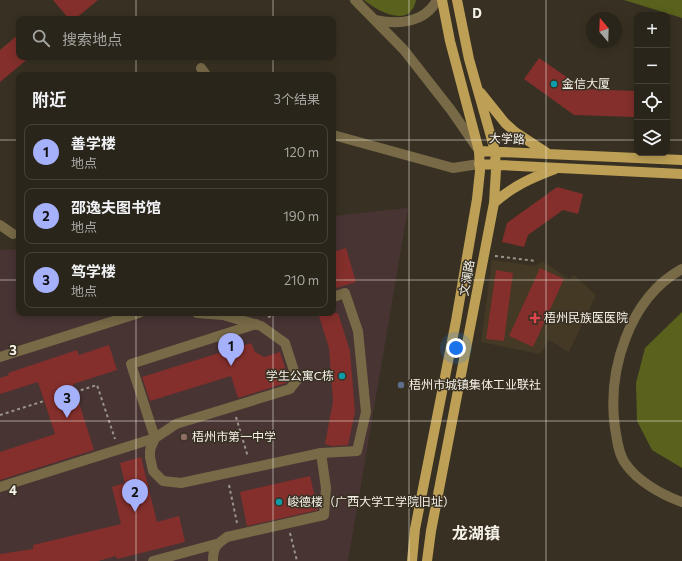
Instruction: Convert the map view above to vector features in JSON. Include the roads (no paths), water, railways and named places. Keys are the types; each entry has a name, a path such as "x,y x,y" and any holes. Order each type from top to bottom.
{"main road":[{"name":"文澜路","path":"412,561 416,529 456,321 477,199 479,164 479,151 450,41 442,0"},
{"name":"文澜路","path":"427,561 431,531 494,203 495,151 464,39 457,0"},
{"path":"477,88 505,123 520,136 548,154"},
{"name":"大学路","path":"479,151 682,160"},
{"path":"479,164 682,174"},
{"path":"494,203 517,185 559,168"}],"street":[{"name":"大学路","path":"355,0 404,50 451,110 479,151"},
{"path":"375,20 388,23 412,20 431,10 437,0"},
{"path":"336,136 453,168 479,164"},
{"path":"0,225 13,234"},
{"path":"682,269 663,281 650,294 638,312 627,334 620,358 614,398 614,421 617,444 624,463 639,478 655,490 682,502"},
{"path":"256,324 131,364 155,438 151,446 150,457 153,471 163,481 181,483 321,453 357,451 366,412 358,331 345,293 336,296"},
{"path":"0,357 130,316"},
{"path":"0,487 155,438 176,424 290,389 296,380 285,343 261,326 227,316"},
{"path":"153,561 216,544 227,537 324,515 326,488 321,453"},
{"path":"213,561 213,552 216,544"}],"place":[{"name":"金信大厦","path":"554,84"},
{"name":"梧州民族医医院","path":"535,318"},
{"name":"善学楼","path":"231,366"},
{"name":"学生公寓C栋","path":"342,376"},
{"name":"梧州市城镇集体工业联社","path":"401,385"},
{"name":"笃学楼","path":"67,418"},
{"name":"梧州市第一中学","path":"184,437"},
{"name":"峻德楼（广西大学工学院旧址）","path":"279,502"},
{"name":"邵逸夫图书馆","path":"135,512"}],"district":[{"name":"龙湖镇","path":"476,533"}]}
